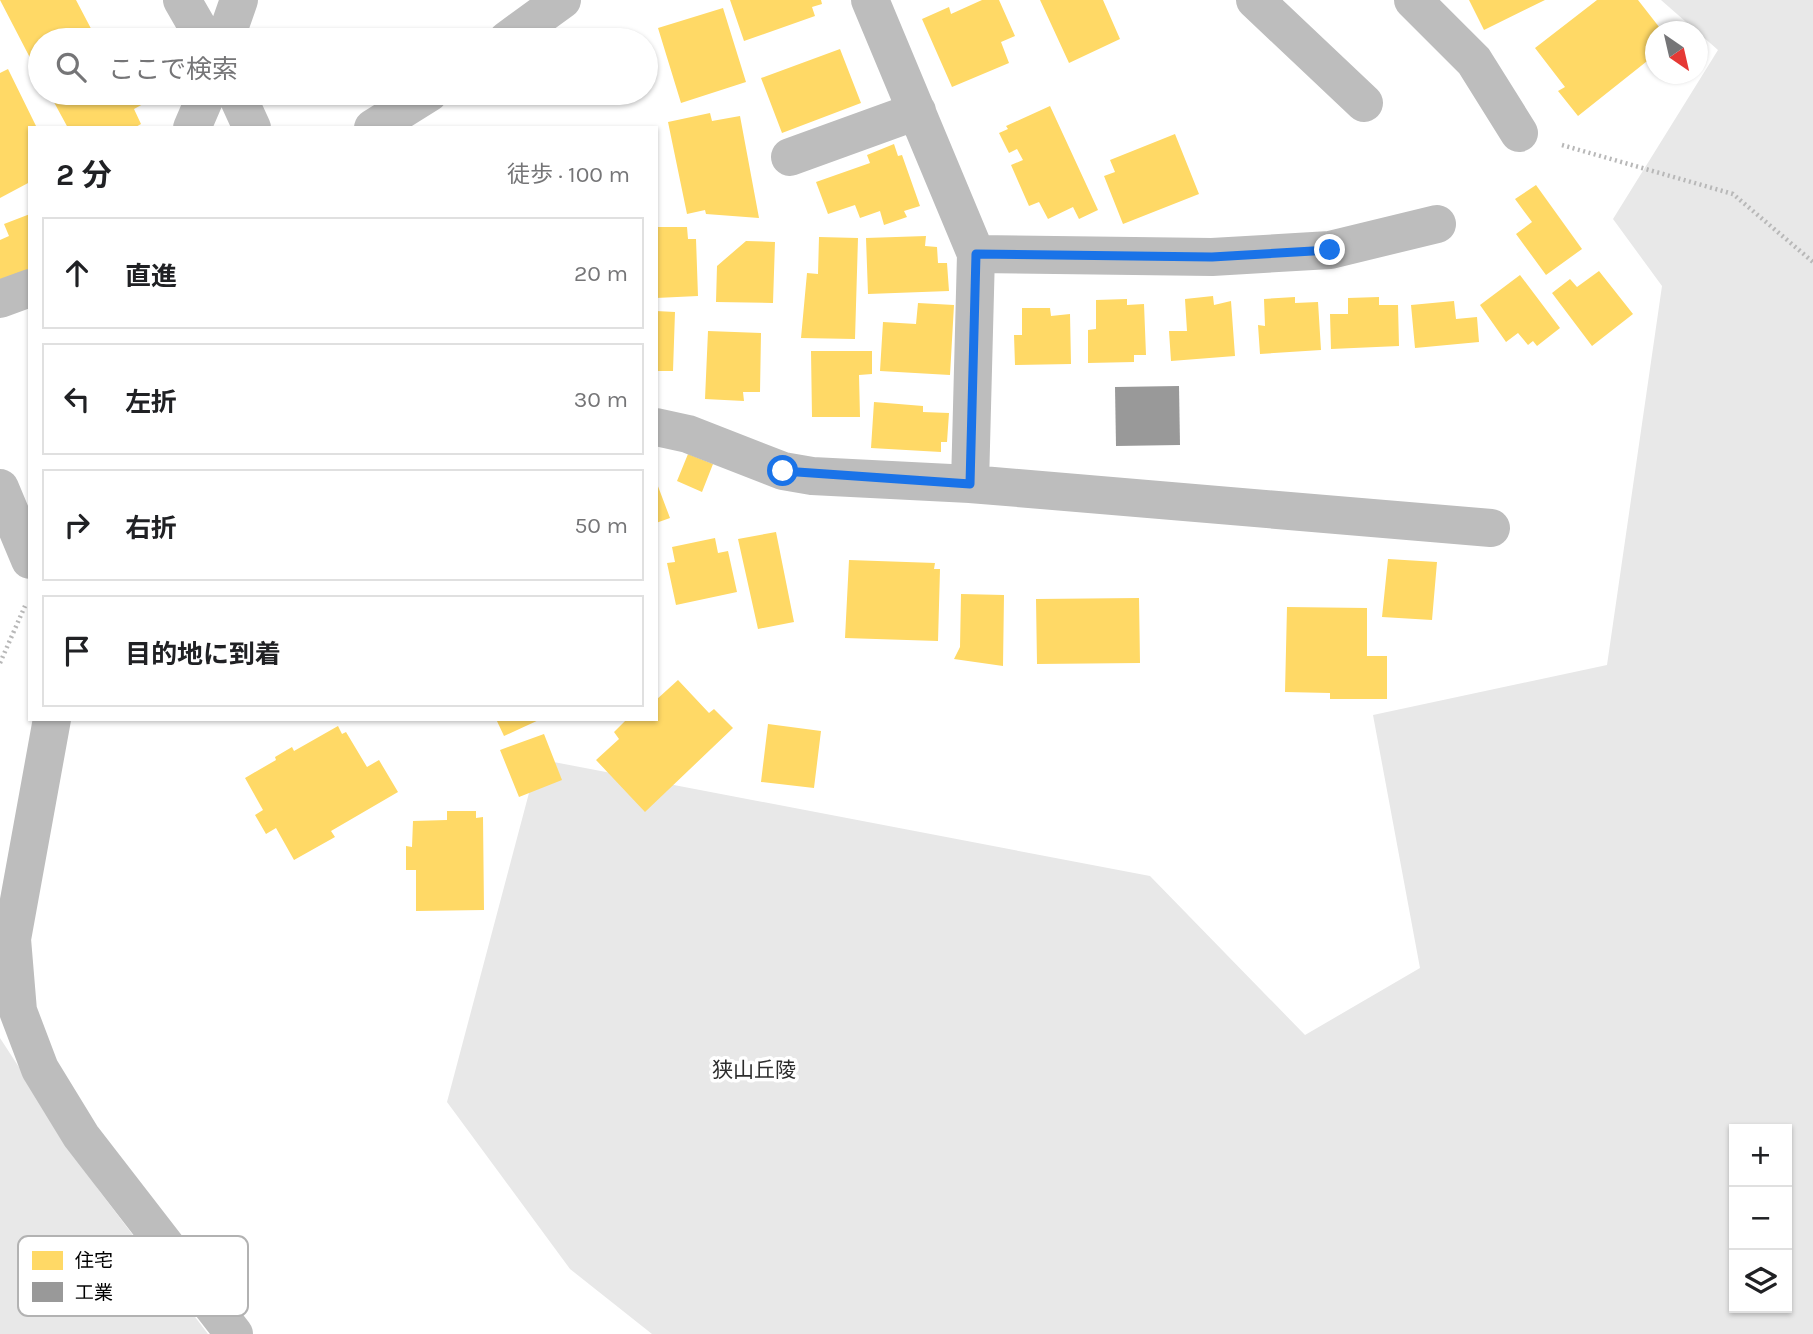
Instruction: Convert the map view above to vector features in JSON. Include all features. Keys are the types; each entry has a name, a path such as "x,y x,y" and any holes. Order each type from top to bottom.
{"street":[{"path":"182,0 198,28"},
{"path":"229,28 239,0"},
{"path":"524,28 562,0"},
{"path":"870,0 976,254 970,484"},
{"path":"1255,0 1364,103"},
{"path":"1413,0 1474,61 1519,133"},
{"path":"193,126 201,105"},
{"path":"241,105 251,126"},
{"path":"376,126 410,105"},
{"path":"790,157 917,111"},
{"path":"976,254 1212,257 1317,251 1437,224"},
{"path":"0,299 28,289"},
{"path":"658,427 688,434 783,471 1490,528"},
{"path":"0,488 28,556"},
{"path":"52,721 12,939 18,1011 40,1069 81,1136 158,1236"},
{"path":"220,1316 234,1334"}],"path":[{"path":"1519,133 1733,194 1813,262"},
{"path":"0,663 28,600"}],"green space":[{"name":"狭山丘陵","path":"1661,0 1813,0 1813,1334 652,1334 570,1269 447,1102 538,759 1150,876 1305,1035 1420,968 1373,715 1607,665 1662,286 1613,219 1697,84 1708,84 1708,66 1718,50 1708,41 1708,21 1685,21"},
{"path":"0,1038 98,1189 134,1236 18,1236 18,1316 194,1316 208,1334 0,1334"}],"building: 住宅":[{"path":"0,0 76,0 91,28 28,28 28,54"},
{"path":"730,0 821,0 822,4 812,7 815,16 744,41"},
{"path":"982,0 999,0 1015,36 1001,42 1009,63 952,87 922,19 949,7 951,14"},
{"path":"1040,0 1103,0 1120,39 1069,63"},
{"path":"1469,0 1545,0 1484,30"},
{"path":"1597,0 1638,0 1654,21 1645,21 1645,63 1578,116 1558,91 1565,87 1535,48"},
{"path":"723,8 746,82 681,103 658,28"},
{"path":"840,49 861,103 782,133 761,78"},
{"path":"8,69 36,126 28,126 28,183 0,198 0,73"},
{"path":"56,105 141,105 134,109 141,124 138,126 67,126"},
{"path":"1050,106 1098,210 1079,219 1073,207 1048,219 1039,202 1029,206 1011,165 1023,160 1017,149 1009,153 999,133 1008,129 1006,126"},
{"path":"710,113 712,121 740,116 759,218 706,214 705,210 687,214 668,122"},
{"path":"1175,134 1199,194 1123,224 1104,176 1115,172 1110,160"},
{"path":"894,144 898,156 902,155 920,206 904,211 907,217 884,225 880,211 860,218 855,205 828,214 816,182 870,163 867,155"},
{"path":"1536,185 1582,249 1546,275 1516,234 1532,222 1515,199"},
{"path":"28,215 28,279 0,280 0,240 9,236 4,224"},
{"path":"658,227 687,227 688,239 696,239 698,296 658,298"},
{"path":"926,236 925,246 937,247 938,263 947,263 949,291 868,294 866,238"},
{"path":"819,237 858,238 855,339 801,338 807,273 818,274"},
{"path":"746,241 775,242 773,303 716,302 717,266"},
{"path":"1599,271 1633,314 1592,346 1552,293 1570,279 1577,287"},
{"path":"1520,275 1560,328 1537,346 1533,341 1528,345 1518,333 1506,342 1480,305"},
{"path":"1213,296 1214,305 1231,301 1235,356 1171,361 1169,331 1187,331 1185,299"},
{"path":"1295,297 1295,303 1318,302 1321,350 1260,354 1258,325 1265,326 1264,299"},
{"path":"1379,297 1379,305 1398,305 1399,346 1331,349 1330,314 1348,314 1348,298"},
{"path":"1127,299 1127,305 1144,304 1146,355 1134,355 1134,362 1088,363 1088,330 1096,329 1096,300"},
{"path":"1454,301 1456,319 1477,317 1479,342 1415,348 1411,305"},
{"path":"918,303 954,305 950,375 880,371 883,322 916,324"},
{"path":"1022,308 1050,308 1051,316 1070,314 1071,364 1015,365 1014,335 1022,335"},
{"path":"658,311 675,312 673,371 658,371"},
{"path":"708,331 761,333 760,392 743,392 744,401 705,399"},
{"path":"811,351 872,351 872,374 859,375 860,417 812,417"},
{"path":"874,402 923,406 923,412 949,413 947,442 941,442 941,452 871,448"},
{"path":"688,454 713,464 702,492 677,481"},
{"path":"658,486 670,518 658,522"},
{"path":"776,532 794,622 758,629 738,539"},
{"path":"715,538 718,553 728,551 737,592 676,605 667,563 675,562 672,547"},
{"path":"1388,559 1437,562 1432,620 1382,617"},
{"path":"849,560 935,563 934,569 940,569 938,641 845,638"},
{"path":"961,594 1004,595 1003,666 954,659 960,647"},
{"path":"1139,598 1140,663 1037,664 1036,599"},
{"path":"1287,607 1367,608 1367,656 1387,656 1387,699 1330,699 1330,693 1285,692"},
{"path":"678,680 709,713 714,709 733,728 645,812 596,760 619,739 614,732 625,721 658,721 658,698"},
{"path":"497,721 537,721 504,736"},
{"path":"768,724 821,731 814,788 761,782"},
{"path":"338,726 342,734 346,732 367,767 379,760 398,792 331,831 335,837 294,860 276,828 266,834 255,815 263,810 245,778 292,747 294,751"},
{"path":"544,734 562,780 519,797 500,750"},
{"path":"447,811 476,811 476,818 483,817 484,910 416,911 416,870 406,870 406,846 412,847 413,821 447,820"}],"building: 工業":[{"path":"1179,386 1180,445 1116,446 1115,387"}],"route":[{"path":"783,471 812,476 970,484 976,254 1212,257 1330,250"}]}
